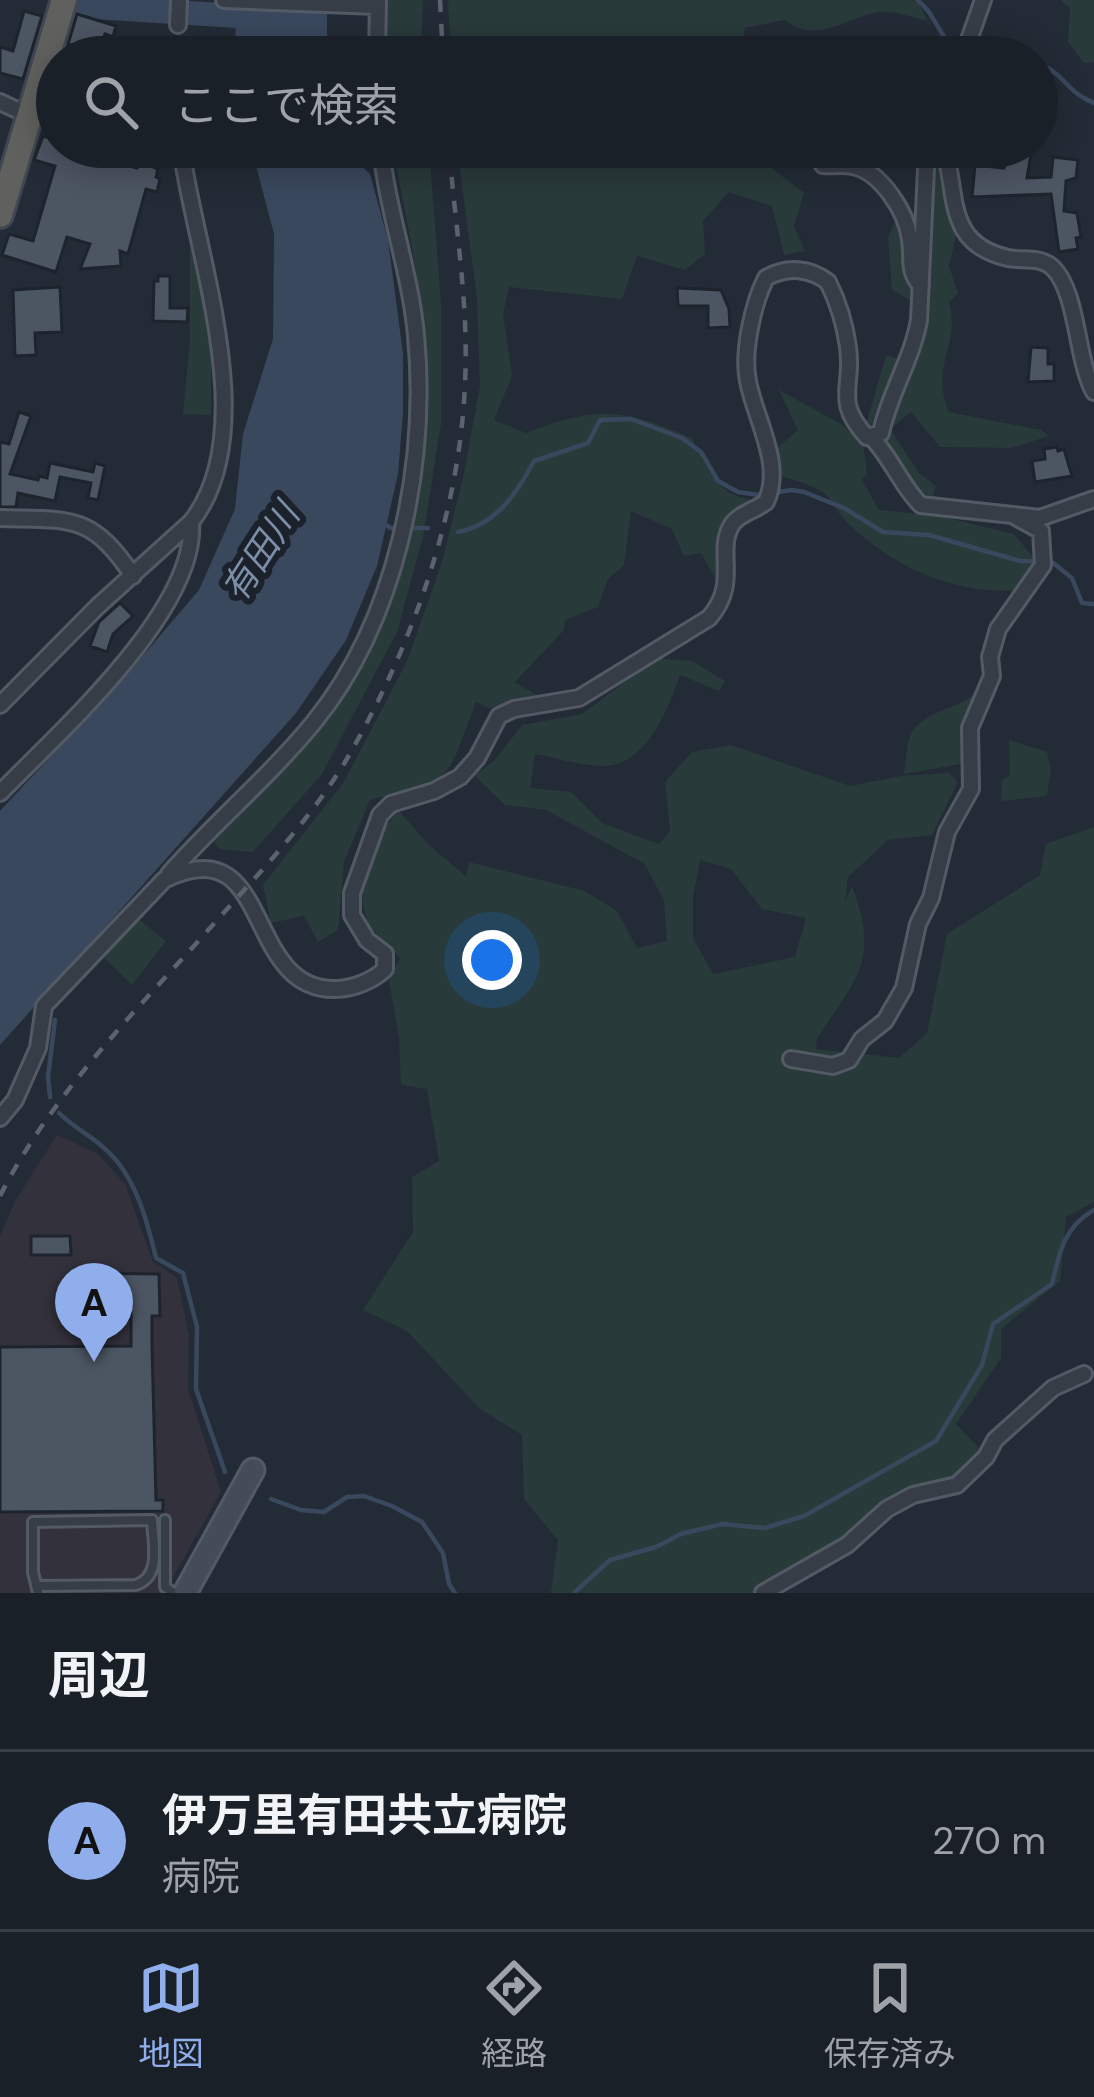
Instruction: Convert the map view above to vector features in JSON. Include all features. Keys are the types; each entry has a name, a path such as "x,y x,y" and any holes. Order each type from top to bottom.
{"highway":[{"path":"53,36 64,0"},
{"path":"0,215 36,96"}],"main road":[{"path":"185,1593 253,1470"}],"street":[{"path":"178,25 179,0"},
{"path":"224,0 378,3 377,36"},
{"path":"970,36 983,0"},
{"path":"0,102 30,116"},
{"path":"0,705 203,507 219,447 223,393 214,301 186,168"},
{"path":"0,1118 15,1100 38,1048 44,1006 313,724 350,672 382,606 401,539 416,424 416,337 385,168"},
{"path":"857,168 872,174 888,192 907,225 910,271 921,286"},
{"path":"872,438 881,433 914,345 926,168"},
{"path":"948,168 956,213 970,240 991,253 1034,259 1052,268 1064,289 1094,392"},
{"path":"164,880 201,870 220,871 237,881 255,907 280,963 296,978 340,990 378,977 386,969 385,954 358,929 352,915 352,892 380,815 392,804 434,791 460,776 477,758 499,716 579,698 709,618 722,603 729,532 734,522 769,494 771,465 746,366 761,287 773,274 809,271 828,282 848,345 845,404 853,422 892,459 921,505 1014,516 1054,515 1094,499"},
{"path":"791,1059 833,1066 849,1060 862,1039 885,1021 904,988 947,832 971,789 970,728 992,676 990,657 998,629 1044,558 1041,531 1014,516"},
{"path":"0,518 89,526 117,552 133,576"},
{"path":"0,793 88,705 142,640 181,574 193,540 191,522"},
{"path":"763,1593 848,1545 886,1509 913,1495 957,1485 986,1457 994,1440 1053,1388 1084,1375"}],"lane":[{"path":"152,1520 153,1573 148,1581 38,1590 33,1522 152,1520"},
{"path":"165,1520 165,1587 174,1593"}],"shaded area":[{"path":"388,0 423,0 422,36 386,36"},
{"path":"448,0 912,0 928,21 879,12 820,30 785,20 745,28 744,36 450,36"},
{"path":"1060,0 1094,0 1094,62 1084,63 1068,42 1070,8"},
{"path":"397,168 431,168 441,303 441,424 423,537 397,632 322,774 253,852 219,849 213,839 336,702 373,642 390,601 404,556 421,463 425,370 418,282"},
{"path":"460,168 772,168 804,193 794,226 805,251 784,255 772,206 729,192 703,221 705,254 685,270 637,256 622,299 509,287 503,314 512,376 494,420 526,433 592,414 646,421 692,438 722,487 755,500 725,524 719,585 701,553 684,556 672,529 631,511 624,565 608,579 598,607 565,620 564,630 515,682 538,696 489,708 476,702 444,774 418,787 370,800 344,862 338,930 318,942 304,916 271,923 263,885 344,782 407,661 442,562 463,478 480,386 477,299"},
{"path":"932,168 944,168 948,207 957,232 949,266 958,293 949,303 951,332 942,381 949,412 1041,430 1049,436 1011,448 940,447 911,412 890,429 919,473 936,486 932,498 909,485 896,454 866,425 886,355 919,359 928,304 915,303 892,290 888,237 896,219 925,240"},
{"path":"190,246 211,336 211,415 183,414 190,339"},
{"path":"779,390 841,424 863,444 867,473 862,480 879,510 939,516 1014,534 1038,563 1018,590 970,588 922,573 860,534 821,491 782,476 777,448 798,430"},
{"path":"657,658 692,661 725,681 719,691 680,675 653,734 618,764 586,765 535,754 530,788 571,792 602,823 659,844 670,831 665,782 692,752 731,745 850,786 949,773 958,782 932,835 888,840 848,877 845,902 852,886 864,951 853,983 817,1038 816,1049 899,1058 927,1033 947,934 1040,875 1046,844 1094,827 1094,1202 1066,1217 1060,1281 1001,1329 1001,1358 956,1424 980,1449 950,1480 896,1493 845,1539 752,1593 551,1593 558,1540 524,1499 522,1435 480,1409 407,1331 363,1310 413,1232 412,1177 439,1161 427,1089 401,1085 389,980 400,958 373,930 363,906 368,862 398,810 466,876 469,862 585,891 617,911 637,948 667,941 664,901 645,864 546,810 505,805 474,775 494,761 522,725 582,714","holes":["700,860 731,869 762,909 806,918 795,957 713,974 693,938 693,897"]},
{"path":"977,692 961,734 961,764 904,774 908,743 917,726"},
{"path":"1009,740 1047,752 1051,768 1047,796 1001,801 1002,780 1010,775"},
{"path":"137,918 166,941 132,985 102,956"},
{"path":"57,1135 98,1154 125,1184 153,1262 177,1278 189,1335 188,1389 221,1492 164,1593 0,1593 0,1236 15,1201"}],"water":[{"path":"236,0 327,0 327,36 235,36"},
{"name":"有田川","path":"257,168 364,168 370,174 388,240 403,354 398,474 377,566 346,640 296,713 0,1045 0,811 199,590 235,509 243,434 273,339 274,234"}],"building":[{"path":"24,11 42,16 23,79 0,73 0,47 13,51"},
{"path":"77,14 116,26 113,36 70,36"},
{"path":"1058,158 1078,160 1076,178 1066,181 1064,211 1077,213 1078,249 1059,252 1051,194 972,197 975,168 1029,168 1027,178 1051,177"},
{"path":"54,168 158,169 157,192 146,189 128,254 120,251 121,266 80,269 90,244 67,237 56,272 2,255 9,234 33,241"},
{"path":"158,276 170,276 170,308 188,308 187,322 153,321"},
{"path":"60,287 62,332 35,333 36,355 15,356 13,290"},
{"path":"677,288 721,290 730,327 708,328 708,306 678,306"},
{"path":"1031,347 1048,348 1054,381 1028,382"},
{"path":"19,412 31,416 10,474 38,480 39,476 47,478 50,463 93,472 95,463 105,466 98,500 88,498 91,483 60,477 55,501 18,493 16,507 0,507 0,442 9,444"},
{"path":"1044,449 1064,449 1072,476 1035,482 1032,461 1045,459"},
{"path":"120,603 133,616 113,634 107,652 90,646 99,622"},
{"path":"31,1236 70,1236 71,1255 31,1255"},
{"path":"71,1273 159,1274 160,1316 152,1316 152,1346 156,1500 163,1500 163,1511 0,1512 0,1347 131,1346 131,1313 71,1314"}],"waterway":[{"path":"917,0 944,36"},
{"path":"79,6 237,16 262,13"},
{"path":"1058,76 1094,103"},
{"path":"458,532 494,515 513,496 534,461 588,443 600,420 631,419 682,438 701,452 718,481 738,492 804,492 844,508 883,532 929,535 1020,561 1052,562 1072,578 1082,603 1094,604"},
{"path":"381,522 391,528 428,528"},
{"path":"50,1097 55,1020"},
{"path":"59,1113 115,1159 138,1199 156,1258 183,1273 197,1327 196,1389 225,1472"},
{"path":"574,1593 610,1560 656,1547 681,1534 722,1524 765,1528 804,1516 936,1441 982,1365 993,1324 1052,1284 1069,1233 1094,1210"},
{"path":"271,1499 324,1512 347,1497 364,1496 392,1506 422,1522 443,1553 455,1593"}],"railway":[{"path":"440,0 442,36"},
{"path":"0,1196 72,1085 317,803 345,762 391,674 428,580 461,432 465,324 451,168"}],"place":[{"name":"伊万里有田共立病院","path":"94,1362"}]}
